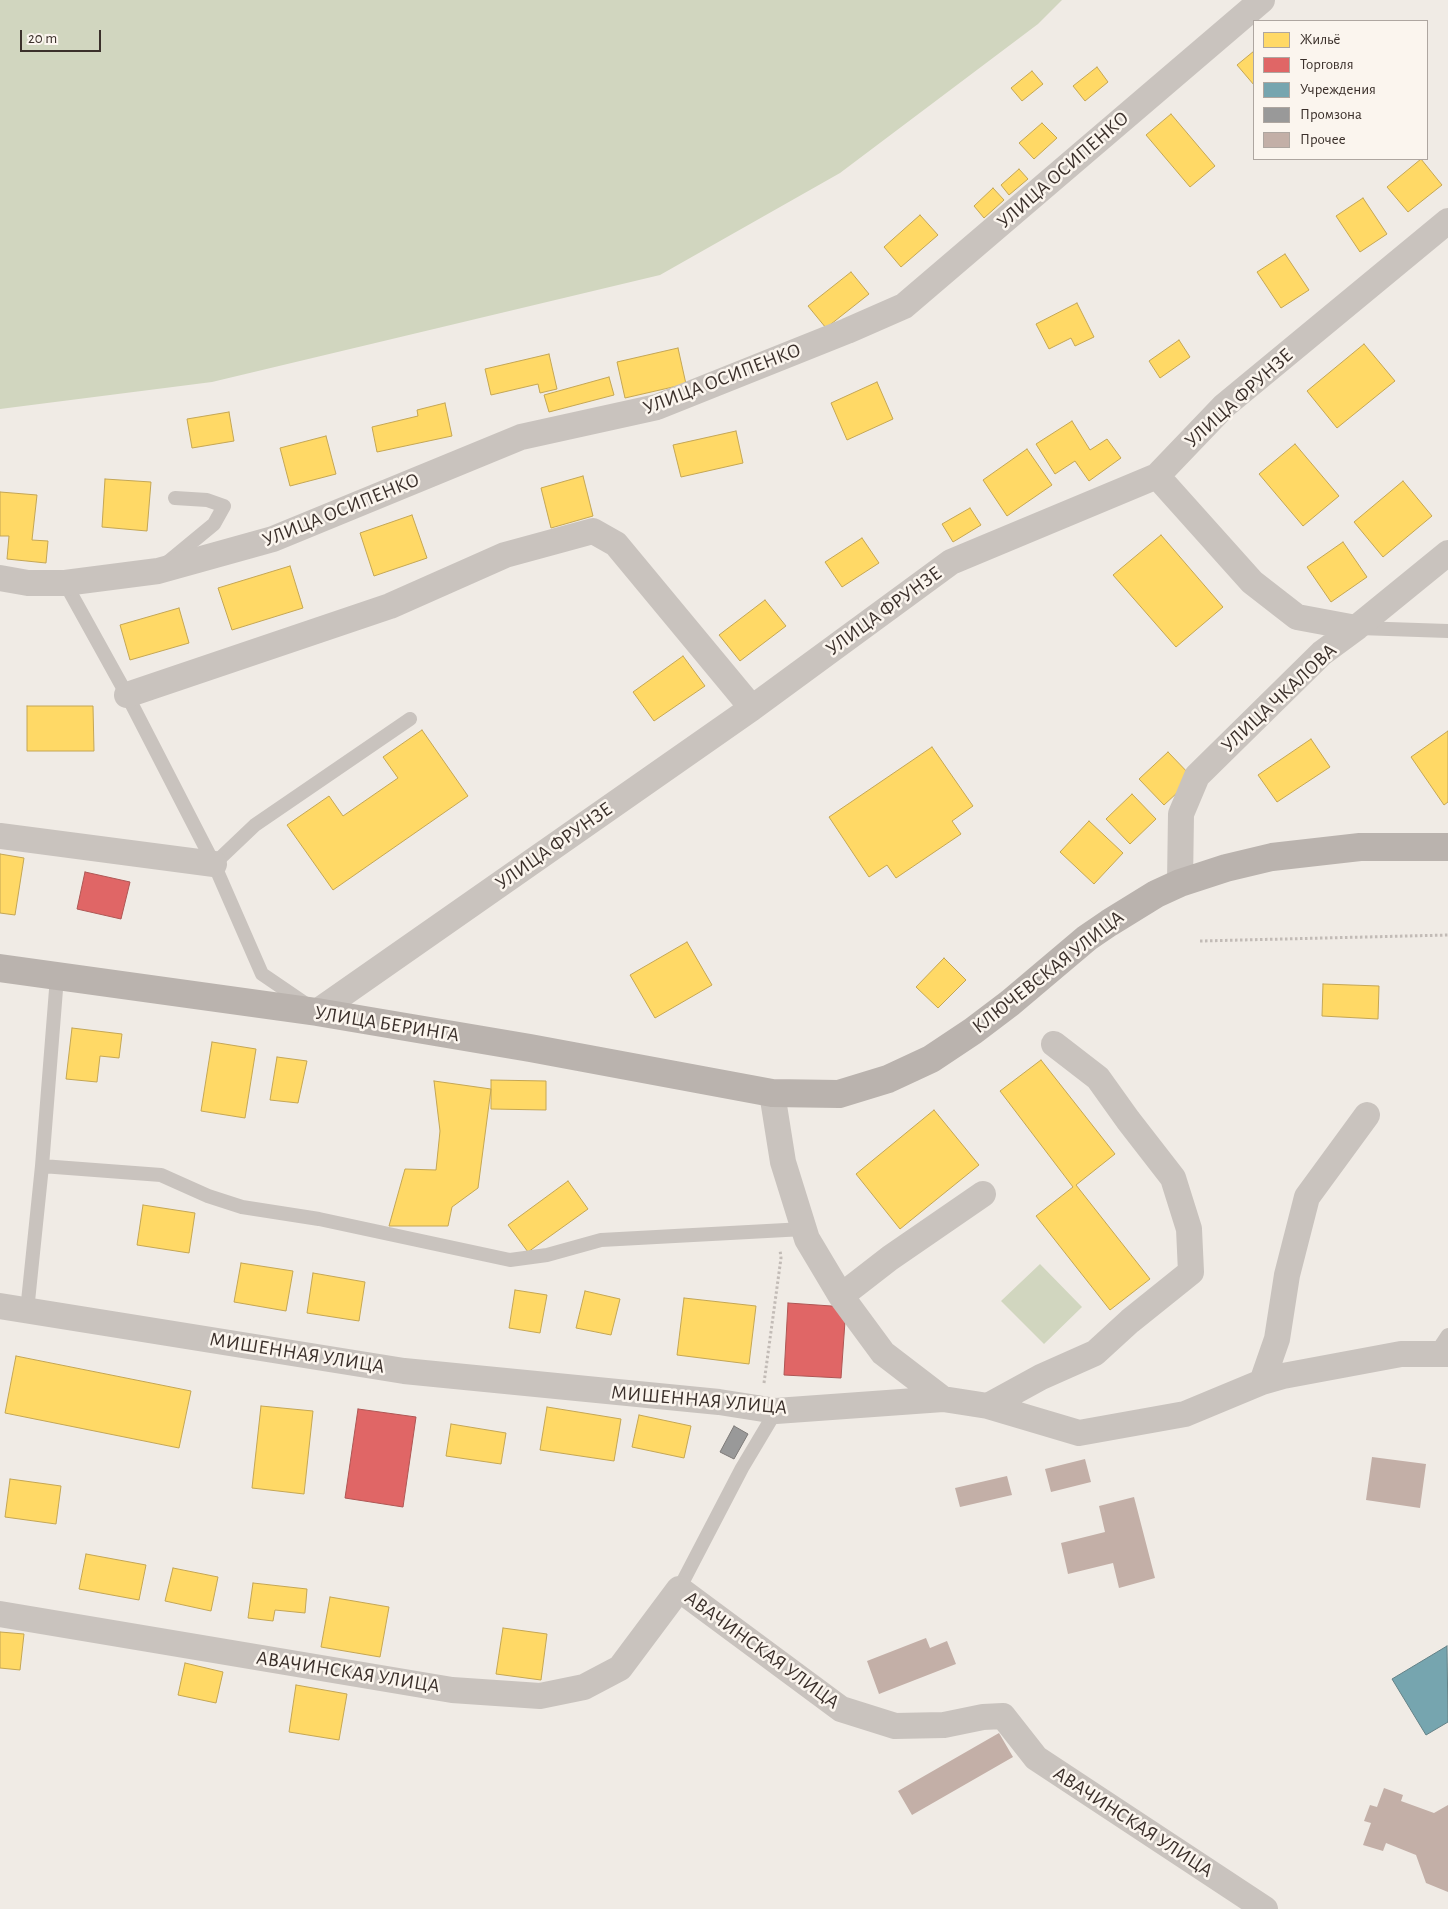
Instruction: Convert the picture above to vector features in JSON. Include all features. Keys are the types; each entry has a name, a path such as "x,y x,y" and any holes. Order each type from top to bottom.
{"main road":[{"name":"КЛЮЧЕВСКАЯ УЛИЦА","path":"772,1093 839,1094 888,1079 912,1069 931,1059 973,1031 1010,1003 1087,938 1156,894 1180,883 1226,868 1272,858 1360,847 1448,847"},
{"name":"УЛИЦА БЕРИНГА","path":"0,968 317,1012 530,1048 772,1093"}],"street":[{"name":"УЛИЦА ОСИПЕНКО","path":"0,578 28,583 65,583 158,570 273,540 521,437 657,407 847,331 904,306 1262,0"},
{"name":"УЛИЦА ФРУНЗЕ","path":"317,1012 752,708 951,562 1157,476 1224,406 1448,220"},
{"path":"1157,476 1252,582 1297,617 1356,628"},
{"path":"127,695 390,606 505,555 593,531 616,544 752,708"},
{"name":"УЛИЦА ЧКАЛОВА","path":"1180,883 1181,814 1197,776 1322,653 1356,628 1448,552"},
{"path":"0,836 214,864"},
{"path":"988,1406 1041,1377 1095,1353 1130,1321 1191,1272 1189,1229 1173,1178 1098,1078 1054,1044"},
{"path":"772,1093 783,1162 808,1239 841,1296 883,1353 943,1399"},
{"path":"1262,1382 1277,1339 1287,1275 1308,1197 1367,1115"},
{"path":"841,1296 890,1258 983,1194"},
{"name":"МИШЕННАЯ УЛИЦА","path":"0,1306 404,1370 719,1402 768,1409 943,1399 988,1406 1079,1433 1185,1414 1262,1382 1283,1376 1444,1347"},
{"name":"АВАЧИНСКАЯ УЛИЦА","path":"0,1614 452,1690 540,1696 584,1687 620,1668 679,1589 841,1709 895,1726 944,1725 982,1717 1004,1716 1036,1758 1265,1909"}],"lane":[{"path":"158,570 214,524 224,506 207,500 174,498"},
{"path":"65,583 127,695 214,864 262,974 317,1012"},
{"path":"1356,628 1448,631"},
{"path":"214,864 255,825 410,719"},
{"path":"27,1311 42,1166 57,977"},
{"path":"42,1166 160,1175 208,1196 242,1208 319,1219 510,1260 547,1255 601,1240 804,1229"},
{"path":"679,1589 742,1468 768,1409"}],"path":[{"path":"1200,941 1448,935"},
{"path":"768,1409 781,1258 780,1250"}],"green space":[{"path":"0,0 1062,0 1038,24 840,173 660,275 212,382 0,409"},
{"path":"1040,1264 1082,1307 1044,1344 1001,1301"}],"building: Жильё":[{"path":"1253,52 1253,84 1237,65"},
{"path":"1097,67 1108,82 1085,101 1073,86"},
{"path":"1032,71 1043,84 1022,101 1011,88"},
{"path":"1171,114 1215,166 1190,187 1146,135"},
{"path":"1042,123 1057,138 1034,159 1019,143"},
{"path":"1420,160 1422,160 1442,185 1408,212 1387,187"},
{"path":"1019,169 1028,179 1009,195 1001,185"},
{"path":"993,188 1004,200 984,218 974,206"},
{"path":"1363,198 1387,234 1360,252 1336,216"},
{"path":"920,215 938,235 901,267 884,247"},
{"path":"1285,254 1309,290 1281,308 1257,272"},
{"path":"851,272 869,294 826,328 808,306"},
{"path":"1077,303 1094,337 1075,346 1071,338 1049,349 1036,324"},
{"path":"1179,340 1190,357 1160,378 1149,361"},
{"path":"1364,344 1395,381 1337,428 1307,391"},
{"path":"678,348 686,384 625,398 617,362"},
{"path":"549,354 557,389 540,393 538,384 491,395 485,369"},
{"path":"609,377 614,395 549,412 544,395"},
{"path":"877,382 893,419 847,440 831,403"},
{"path":"445,403 452,436 377,452 372,427 418,416 417,410"},
{"path":"229,412 234,441 192,448 187,419"},
{"path":"1072,421 1090,450 1107,439 1121,458 1089,481 1075,461 1055,474 1036,444"},
{"path":"736,431 743,463 681,477 673,445"},
{"path":"326,436 336,474 290,486 280,448"},
{"path":"1295,444 1339,496 1303,526 1259,474"},
{"path":"1027,449 1052,485 1007,516 983,480"},
{"path":"583,476 593,516 551,528 541,488"},
{"path":"105,479 151,482 147,531 102,527"},
{"path":"1403,481 1432,516 1383,557 1354,522"},
{"path":"0,492 37,495 32,540 48,541 46,563 7,559 9,536 0,536"},
{"path":"970,508 981,525 953,542 942,524"},
{"path":"412,515 427,558 374,576 360,533"},
{"path":"1161,535 1223,607 1176,647 1113,575"},
{"path":"862,538 879,563 842,587 825,562"},
{"path":"1343,542 1367,577 1331,602 1307,567"},
{"path":"290,566 303,608 232,630 218,588"},
{"path":"765,600 786,626 740,661 719,635"},
{"path":"179,608 189,643 130,660 120,625"},
{"path":"683,656 705,686 654,721 633,692"},
{"path":"27,706 93,706 94,751 27,751"},
{"path":"422,730 468,796 333,890 287,825 329,796 343,816 398,778 383,757"},
{"path":"1448,731 1448,802 1444,805 1411,757"},
{"path":"1311,739 1330,767 1277,802 1258,775"},
{"path":"932,747 973,806 952,821 961,834 896,878 887,865 869,877 829,817"},
{"path":"1168,752 1193,778 1164,805 1139,779"},
{"path":"1132,794 1156,819 1130,844 1106,819"},
{"path":"1089,821 1123,853 1094,884 1060,852"},
{"path":"0,854 24,858 15,915 0,913"},
{"path":"687,942 712,985 655,1018 630,975"},
{"path":"944,958 966,980 938,1008 916,987"},
{"path":"1323,984 1379,986 1378,1019 1322,1016"},
{"path":"72,1028 122,1034 119,1058 100,1056 97,1082 66,1079"},
{"path":"212,1042 256,1049 245,1118 201,1111"},
{"path":"277,1057 307,1061 298,1103 270,1100"},
{"path":"1041,1060 1115,1154 1076,1185 1150,1279 1110,1310 1036,1216 1073,1187 1000,1091"},
{"path":"491,1080 546,1081 546,1110 491,1109"},
{"path":"434,1081 491,1089 478,1188 452,1207 448,1226 389,1226 405,1169 436,1170 440,1131"},
{"path":"934,1110 979,1165 900,1229 856,1174"},
{"path":"568,1181 588,1209 528,1252 508,1225"},
{"path":"143,1205 195,1213 189,1253 137,1245"},
{"path":"241,1263 293,1271 286,1311 234,1302"},
{"path":"313,1273 365,1282 359,1321 307,1313"},
{"path":"515,1290 547,1295 540,1333 509,1328"},
{"path":"585,1291 620,1299 611,1335 576,1328"},
{"path":"684,1298 756,1306 749,1364 677,1355"},
{"path":"16,1356 191,1391 179,1448 5,1413"},
{"path":"261,1406 313,1411 304,1494 252,1488"},
{"path":"547,1407 621,1419 614,1461 540,1450"},
{"path":"639,1415 691,1426 684,1458 632,1447"},
{"path":"451,1424 506,1433 501,1464 446,1456"},
{"path":"10,1479 61,1486 56,1524 5,1517"},
{"path":"86,1554 146,1565 139,1600 79,1589"},
{"path":"173,1568 218,1577 211,1611 165,1601"},
{"path":"253,1583 307,1589 305,1613 275,1610 273,1621 248,1618"},
{"path":"330,1597 389,1607 380,1657 321,1647"},
{"path":"503,1628 547,1634 541,1680 496,1674"},
{"path":"0,1632 24,1634 20,1670 0,1668"},
{"path":"185,1663 223,1672 216,1703 178,1695"},
{"path":"296,1685 347,1694 339,1740 289,1732"}],"building: Торговля":[{"path":"85,872 130,882 121,919 77,909"},
{"path":"788,1303 846,1307 841,1378 784,1375"},
{"path":"358,1409 416,1417 403,1507 345,1498"}],"building: Учреждения":[{"path":"1447,1646 1448,1722 1426,1735 1392,1679"}],"building: Промзона":[{"path":"734,1426 748,1434 734,1459 720,1452"}],"building: Прочее":[{"path":"1372,1457 1426,1464 1420,1508 1366,1500"},
{"path":"1085,1459 1091,1482 1051,1492 1045,1469"},
{"path":"1007,1476 1012,1495 960,1507 955,1488"},
{"path":"1134,1497 1155,1578 1119,1588 1113,1563 1068,1574 1061,1543 1105,1532 1099,1506"},
{"path":"926,1638 930,1648 947,1641 956,1664 879,1694 867,1661"},
{"path":"999,1733 1013,1757 912,1815 898,1791"},
{"path":"1384,1788 1403,1795 1401,1801 1434,1813 1448,1805 1448,1892 1426,1883 1416,1855 1386,1843 1383,1851 1363,1845 1371,1823 1364,1821 1370,1805 1377,1807"}]}
